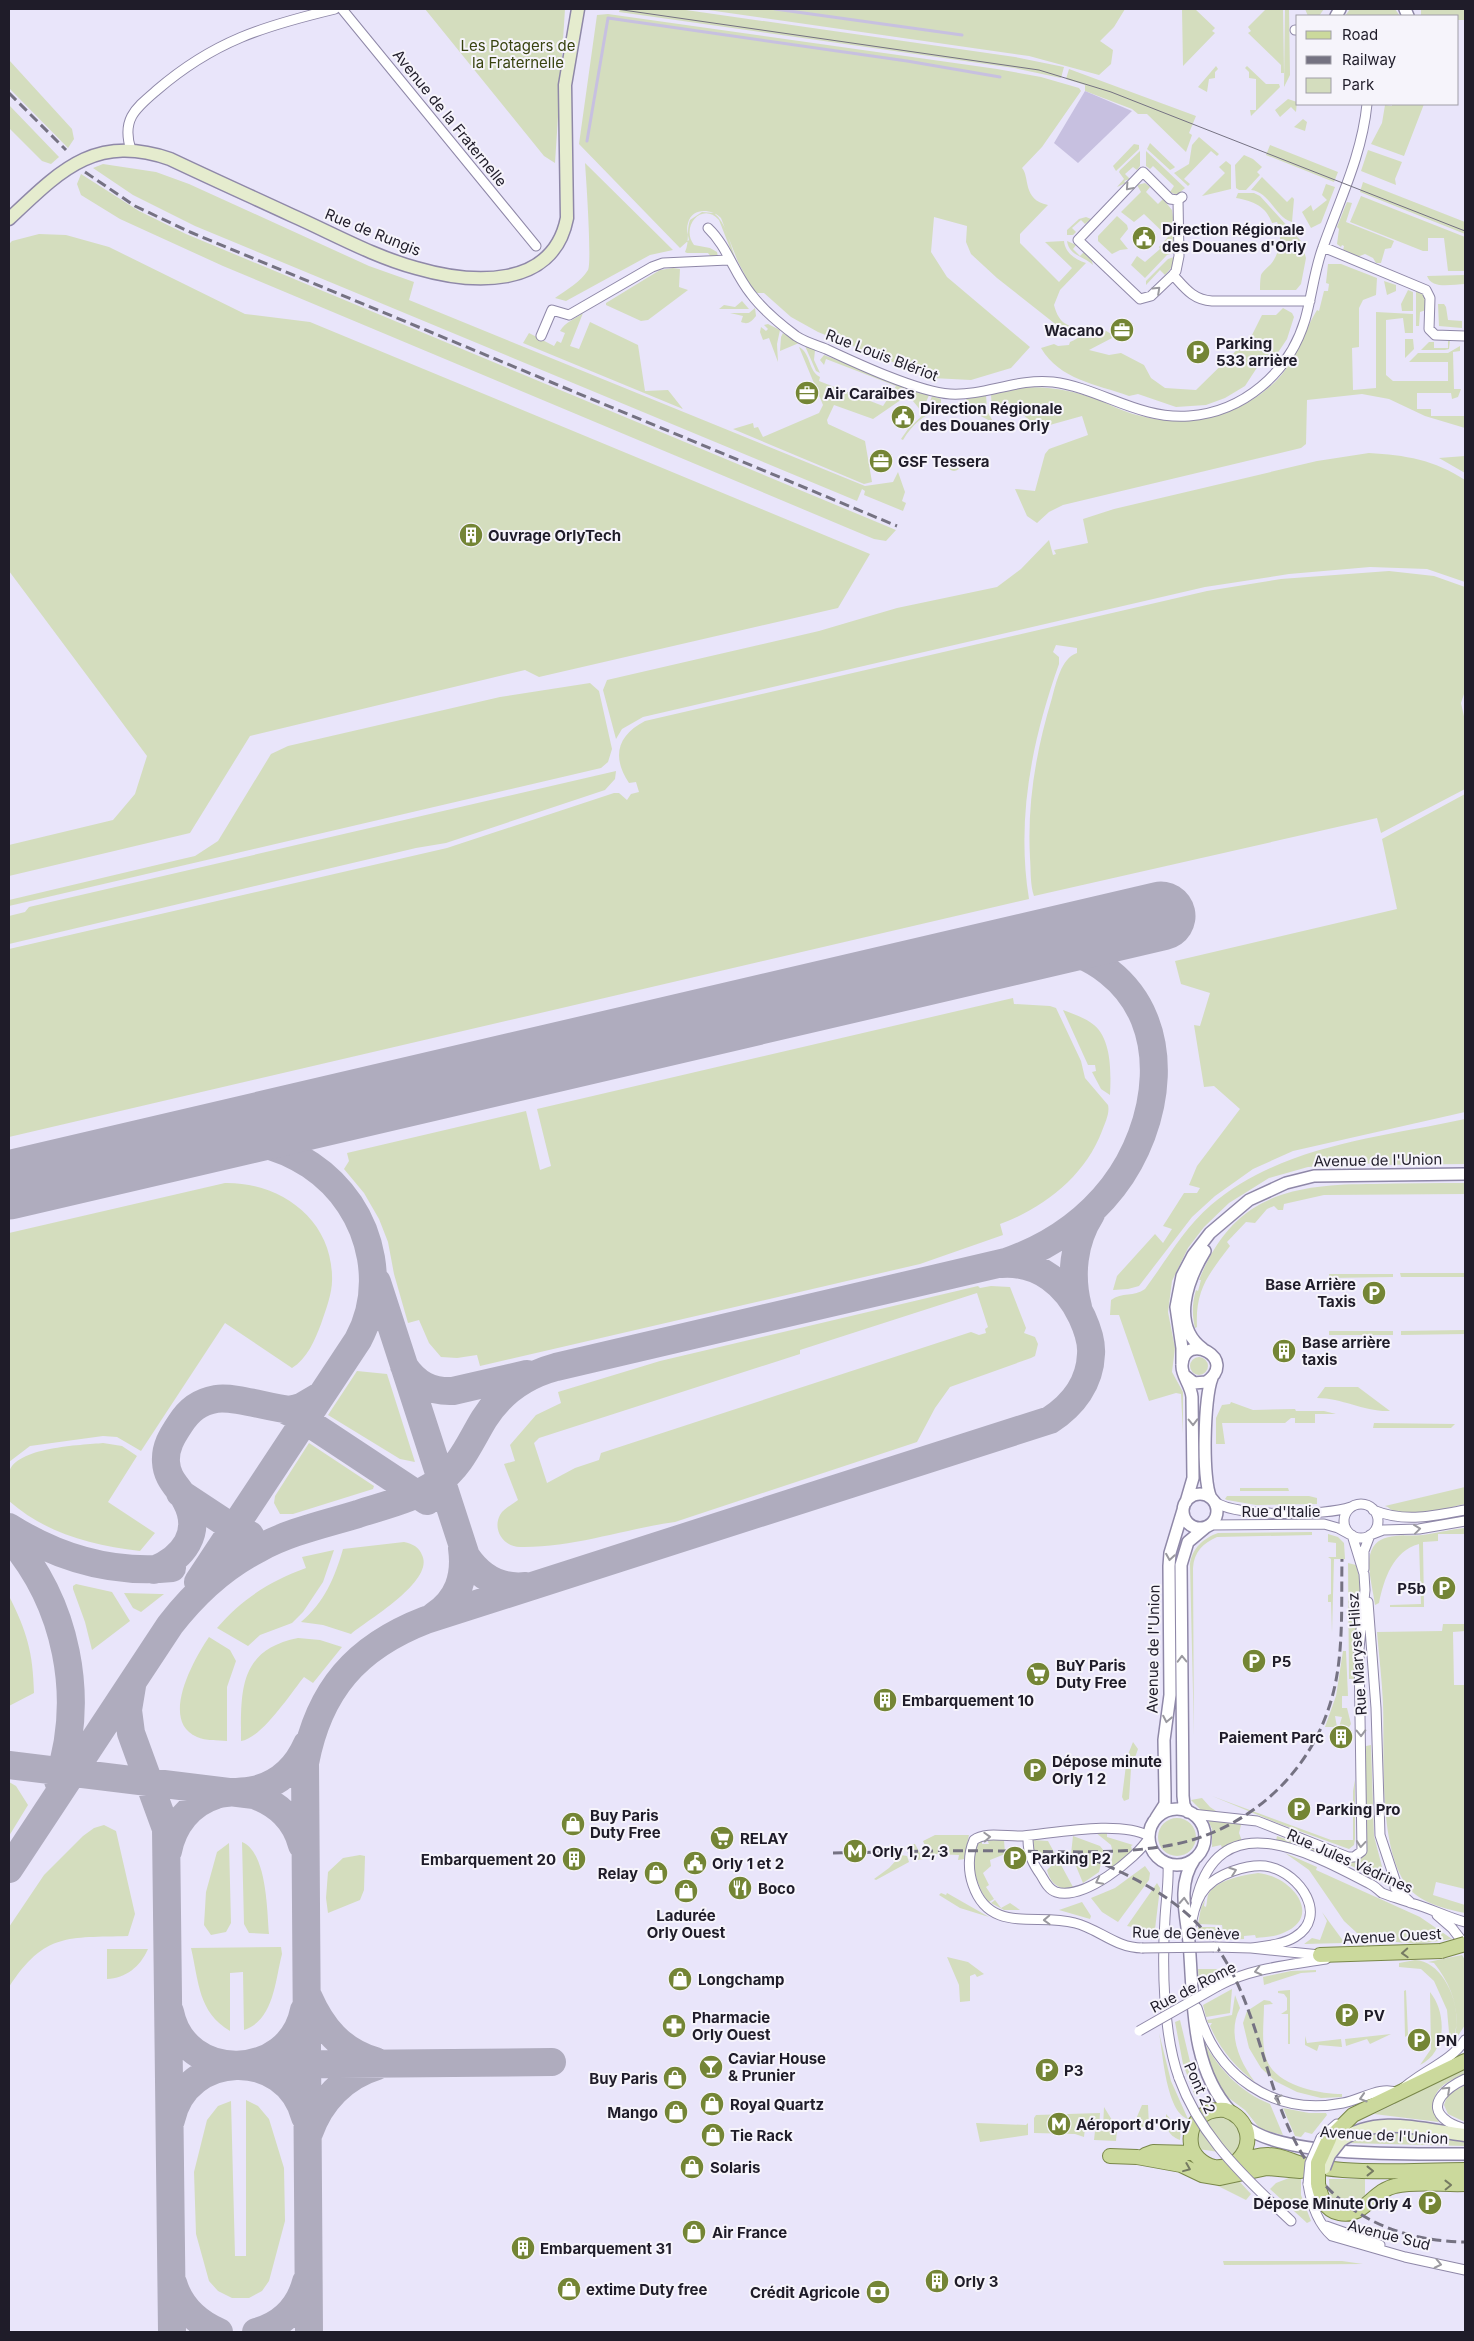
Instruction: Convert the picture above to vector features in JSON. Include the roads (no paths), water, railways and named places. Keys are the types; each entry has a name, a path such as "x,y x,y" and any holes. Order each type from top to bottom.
{"main road":[{"name":"Rue de Rungis","path":"9,219 65,169 83,159 102,153 131,150 151,152 398,262 425,270 470,277 499,277 522,273 534,267 553,250 564,231 567,218 566,85 578,9"},
{"name":"Avenue Ouest","path":"1320,1955 1349,1956 1441,1951 1465,1945"},
{"name":"Avenue Sud","path":"1465,2061 1352,2115 1330,2139 1318,2164 1316,2184 1324,2204 1335,2213 1349,2214 1362,2209 1380,2193 1396,2185 1465,2184"},
{"path":"1237,2162 1247,2145 1246,2126 1232,2112 1212,2110 1199,2118 1191,2134 1193,2153 1202,2162 1213,2166 1226,2166 1254,2156 1273,2155 1302,2164 1342,2170 1465,2170"},
{"path":"1330,2139 1374,2126 1402,2126 1465,2135"},
{"path":"1140,2157 1153,2152 1193,2153"},
{"path":"1110,2156 1140,2157 1181,2165 1202,2175 1220,2178 1267,2168 1327,2174 1342,2170"}],"street":[{"path":"131,150 127,137 129,120 136,108 184,67 237,37 286,21 335,9"},
{"name":"Avenue de la Fraternelle","path":"342,9 536,246"},
{"name":"Rue Louis Blériot","path":"708,228 720,239 728,260 758,303 797,337 893,377 952,394 1036,381 1055,383 1090,392 1131,409 1164,416 1212,413 1231,406 1268,382 1296,344 1310,301 1323,247 1352,174 1366,120 1368,105"},
{"path":"1143,172 1170,199 1180,198 1179,256 1176,271 1173,275 1151,296 1140,299 1078,240 1143,172"},
{"path":"1323,247 1426,290 1430,298 1429,329 1434,335 1465,336"},
{"path":"541,336 552,310 569,315 652,267 663,263 728,260"},
{"path":"1173,275 1191,295 1203,300 1310,301"},
{"name":"Avenue de l'Union","path":"1149,1837 1156,1818 1165,1804 1164,1740 1170,1695 1170,1553 1192,1478 1192,1388 1183,1369 1176,1307 1182,1276 1202,1242 1217,1226 1239,1208 1271,1188 1314,1176 1465,1174"},
{"name":"Avenue de l'Union","path":"1232,2112 1212,2086 1198,2042 1191,2006 1189,1943 1183,1902 1188,1872 1202,1850 1205,1836 1201,1823 1184,1805 1181,1565 1188,1542 1208,1526 1217,1512 1206,1478 1206,1407 1212,1378 1215,1373 1216,1361 1209,1351 1203,1349 1192,1340 1186,1325 1187,1290 1194,1270 1208,1245 1239,1208"},
{"path":"1203,1349 1191,1350 1183,1358 1183,1369 1188,1380 1200,1384 1212,1378"},
{"path":"1208,1526 1196,1527 1190,1524 1185,1519 1185,1506 1192,1496 1199,1494 1213,1500"},
{"name":"Rue d'Italie","path":"1213,1500 1235,1510 1252,1512 1326,1512 1351,1508 1362,1504 1390,1516 1408,1519 1465,1510"},
{"path":"1351,1508 1344,1520 1351,1534"},
{"path":"1370,1535 1377,1523 1373,1510"},
{"name":"Rue d'Italie","path":"1208,1526 1324,1524 1361,1538 1383,1530 1419,1529 1465,1522"},
{"name":"Rue Maryse Hilsz","path":"1351,1534 1364,1574 1376,1708 1380,1835 1396,1883 1395,1888 1410,1902"},
{"name":"Rue Maryse Hilsz","path":"1190,1813 1257,1821 1330,1851 1354,1857 1362,1851 1360,1649 1365,1590 1364,1551 1370,1535"},
{"path":"1156,1818 1170,1811 1190,1813"},
{"name":"Rue de Genève","path":"1149,1837 1134,1830 1055,1830 1021,1836 977,1838 972,1845 969,1870 972,1884 978,1897 988,1909 998,1914 1028,1920 1068,1921 1088,1927 1118,1944 1142,1948 1250,1948 1320,1955"},
{"path":"1149,1837 1153,1852 1168,1864 1182,1865 1194,1860"},
{"path":"1028,1840 1030,1857 1037,1870 1051,1890 1062,1893 1074,1892 1108,1876 1141,1850 1149,1837"},
{"name":"Rue Jules Védrines","path":"1189,1943 1196,1901 1204,1875 1212,1861 1220,1854 1242,1845 1270,1843 1299,1851 1373,1885 1382,1892 1433,1912"},
{"name":"Pont 22","path":"1168,1864 1164,1930 1168,2032 1179,2078 1191,2108 1215,2144 1291,2221"},
{"path":"1196,1901 1208,1885 1217,1878 1243,1868 1270,1867 1281,1870 1296,1881 1308,1897 1311,1906 1305,1926 1298,1935 1286,1941 1250,1948"},
{"path":"1433,1912 1465,1922"},
{"path":"1433,1912 1452,1928 1465,1945"},
{"name":"Rue de Rome","path":"1139,2031 1234,1978 1274,1968 1349,1956"},
{"path":"1191,1976 1200,2018 1210,2043 1230,2070 1257,2091 1286,2101 1326,2105 1343,2103 1382,2091 1391,2090 1398,2092 1415,2077 1456,2051 1465,2040"},
{"path":"1465,2078 1443,2091 1438,2103 1439,2110 1447,2121 1465,2129"},
{"name":"Avenue de l'Union","path":"1246,2126 1268,2140 1344,2152 1465,2154"},
{"name":"Avenue Sud","path":"1316,2184 1313,2208 1327,2232 1337,2239 1465,2270"}],"waterway":[{"path":"775,9 962,35"},
{"path":"587,141 608,18 907,61 1000,77"}],"tram line":[{"path":"616,9 1039,70 1111,92 1465,231"}],"railway":[{"path":"9,93 66,150"},
{"path":"85,172 135,206 190,232 897,526"},
{"path":"833,1853 1126,1851 1166,1846 1193,1840 1218,1830 1242,1817 1265,1801 1302,1762 1316,1738 1327,1713 1337,1676 1341,1637 1342,1559"},
{"path":"1078,1853 1150,1887 1182,1910 1210,1938 1231,1970 1247,2006 1284,2116 1300,2150 1321,2181 1351,2208 1391,2229 1435,2240 1465,2242"}],"place":[{"name":"Direction Régionale des Douanes d'Orly","path":"1144,238"},
{"name":"Wacano","path":"1122,330"},
{"name":"Parking 533 arrière","path":"1198,352"},
{"name":"Air Caraïbes","path":"807,393"},
{"name":"Direction Régionale des Douanes Orly","path":"903,417"},
{"name":"GSF Tessera","path":"881,461"},
{"name":"Ouvrage OrlyTech","path":"471,535"},
{"name":"Base Arrière Taxis","path":"1374,1293"},
{"name":"Base arrière taxis","path":"1284,1351"},
{"name":"P5b","path":"1444,1588"},
{"name":"P5","path":"1254,1661"},
{"name":"BuY Paris Duty Free","path":"1038,1674"},
{"name":"Embarquement 10","path":"885,1700"},
{"name":"Paiement Parc","path":"1341,1737"},
{"name":"Dépose minute Orly 1 2","path":"1035,1770"},
{"name":"Parking Pro","path":"1299,1809"},
{"name":"Buy Paris Duty Free","path":"573,1824"},
{"name":"RELAY","path":"722,1838"},
{"name":"Orly 1, 2, 3","path":"855,1851"},
{"name":"Parking P2","path":"1015,1858"},
{"name":"Embarquement 20","path":"574,1859"},
{"name":"Orly 1 et 2","path":"695,1863"},
{"name":"Relay","path":"656,1873"},
{"name":"Boco","path":"740,1888"},
{"name":"Ladurée Orly Ouest","path":"686,1891"},
{"name":"Longchamp","path":"680,1979"},
{"name":"PV","path":"1347,2015"},
{"name":"Pharmacie Orly Ouest","path":"674,2026"},
{"name":"PN","path":"1419,2040"},
{"name":"Caviar House & Prunier","path":"711,2067"},
{"name":"P3","path":"1047,2070"},
{"name":"Buy Paris","path":"675,2078"},
{"name":"Royal Quartz","path":"712,2104"},
{"name":"Mango","path":"676,2112"},
{"name":"Aéroport d'Orly","path":"1059,2124"},
{"name":"Tie Rack","path":"713,2135"},
{"name":"Solaris","path":"692,2167"},
{"name":"Dépose Minute Orly 4","path":"1430,2203"},
{"name":"Air France","path":"694,2232"},
{"name":"Embarquement 31","path":"523,2248"},
{"name":"Orly 3","path":"937,2281"},
{"name":"extime Duty free","path":"569,2289"},
{"name":"Crédit Agricole","path":"878,2292"}],"park label":[{"name":"Les Potagers de la Fraternelle","path":"518,54"}]}
